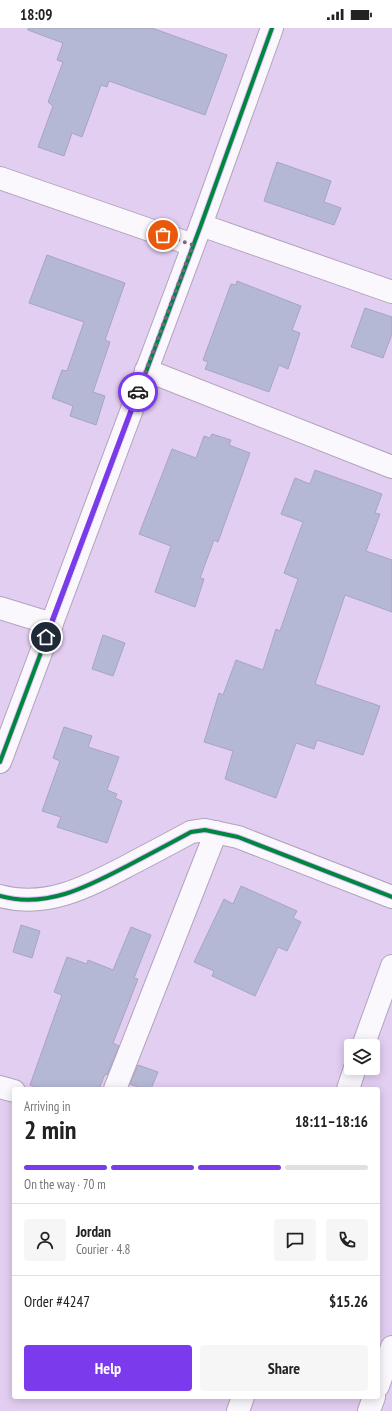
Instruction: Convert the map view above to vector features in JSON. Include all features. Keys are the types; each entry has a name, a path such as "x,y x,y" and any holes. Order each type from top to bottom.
{"street":[{"path":"0,762 201,225 272,28"},
{"path":"0,178 193,245"},
{"path":"201,225 392,292"},
{"path":"146,370 392,467"},
{"path":"0,608 52,624"},
{"path":"0,896 16,900 53,898 88,887 191,832 205,830 238,837 392,897"},
{"path":"116,1087 216,832"},
{"path":"366,1039 392,966"},
{"path":"349,1087 353,1075"},
{"path":"0,1086 12,1090"},
{"path":"380,1380 392,1347"},
{"path":"238,1411 242,1399"},
{"path":"369,1411 373,1399"}],"building":[{"path":"28,28 152,28 227,55 205,115 109,81 107,87 101,85 82,137 72,133 64,156 38,147 53,106 48,102 63,62 57,60 63,43 28,30"},
{"path":"277,162 331,181 324,202 341,208 334,225 264,201"},
{"path":"47,255 125,283 105,340 110,342 93,392 105,396 96,425 70,416 73,406 52,398 62,370 67,371 84,322 29,303"},
{"path":"237,281 301,306 292,330 300,333 288,369 279,365 269,392 205,369 208,362 203,360 231,284 236,285"},
{"path":"365,308 392,317 392,334 383,358 351,347"},
{"path":"212,434 231,440 229,445 250,453 218,542 214,540 200,578 204,579 195,607 155,592 171,546 139,534 172,449 196,458 204,436 210,438"},
{"path":"315,470 382,494 375,513 380,514 366,551 392,560 392,612 345,595 315,684 380,706 363,755 317,740 314,749 296,743 276,798 225,779 233,751 204,742 219,693 223,695 236,660 263,670 276,629 280,631 298,579 284,573 303,522 281,514 295,478 310,484"},
{"path":"103,635 125,643 113,676 92,669"},
{"path":"64,727 92,736 88,747 119,757 107,790 117,794 115,798 122,801 107,843 57,827 61,817 42,811 60,761 53,758"},
{"path":"241,886 297,911 293,918 301,922 287,951 278,947 255,996 212,976 214,971 194,962 224,899 233,904"},
{"path":"21,925 40,931 32,958 13,952"},
{"path":"131,927 151,935 134,978 138,979 113,1043 119,1046 107,1075 105,1074 100,1087 36,1087 30,1085 62,995 54,992 67,957 87,964 88,960 113,970"},
{"path":"138,1065 158,1072 152,1087 138,1087 130,1084"}],"cycle path":[{"path":"0,762 201,225 272,28"},
{"path":"0,896 34,900 67,893 99,881 191,832 205,830 238,837 392,897"}],"way so far":[{"path":"138,392 193,245 163,235"}],"route":[{"path":"46,637 138,392"}]}
